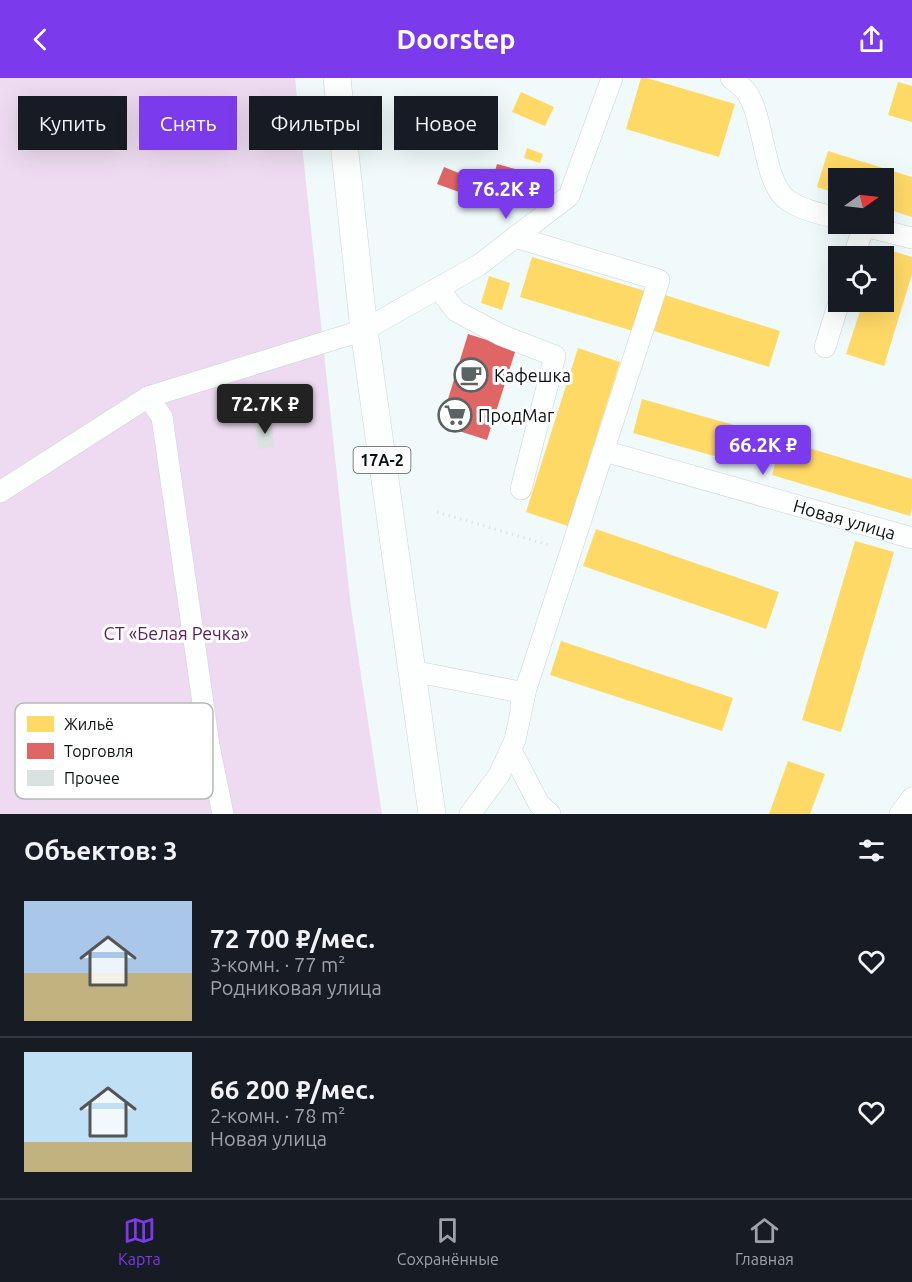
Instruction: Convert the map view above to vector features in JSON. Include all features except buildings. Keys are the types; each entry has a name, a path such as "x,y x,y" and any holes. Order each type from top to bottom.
{"main road":[{"name":"17А-2","path":"337,78 364,330 432,814"}],"street":[{"path":"0,492 148,397 364,330 479,265 569,196 612,78"},
{"path":"743,82 781,194 806,210 828,216"},
{"path":"894,233 912,238"},
{"path":"470,814 500,775 515,740 523,699 660,280 515,237"},
{"path":"438,288 456,311 501,335 555,356 521,489"},
{"path":"825,347 836,312"},
{"path":"148,397 162,417 203,703"},
{"name":"Новая улица","path":"604,451 912,538"},
{"path":"412,672 523,699"},
{"path":"511,750 539,804 550,814"},
{"path":"213,765 223,814"},
{"path":"900,814 912,798"}],"path":[{"path":"437,512 571,552"}],"green space":[{"name":"СТ «Белая Речка»","path":"0,78 295,78 297,96 249,96 249,150 303,150 351,608 382,814 0,814"}],"place":[{"name":"Кафешка","path":"471,375"},
{"name":"ПродМаг","path":"455,415"}]}
